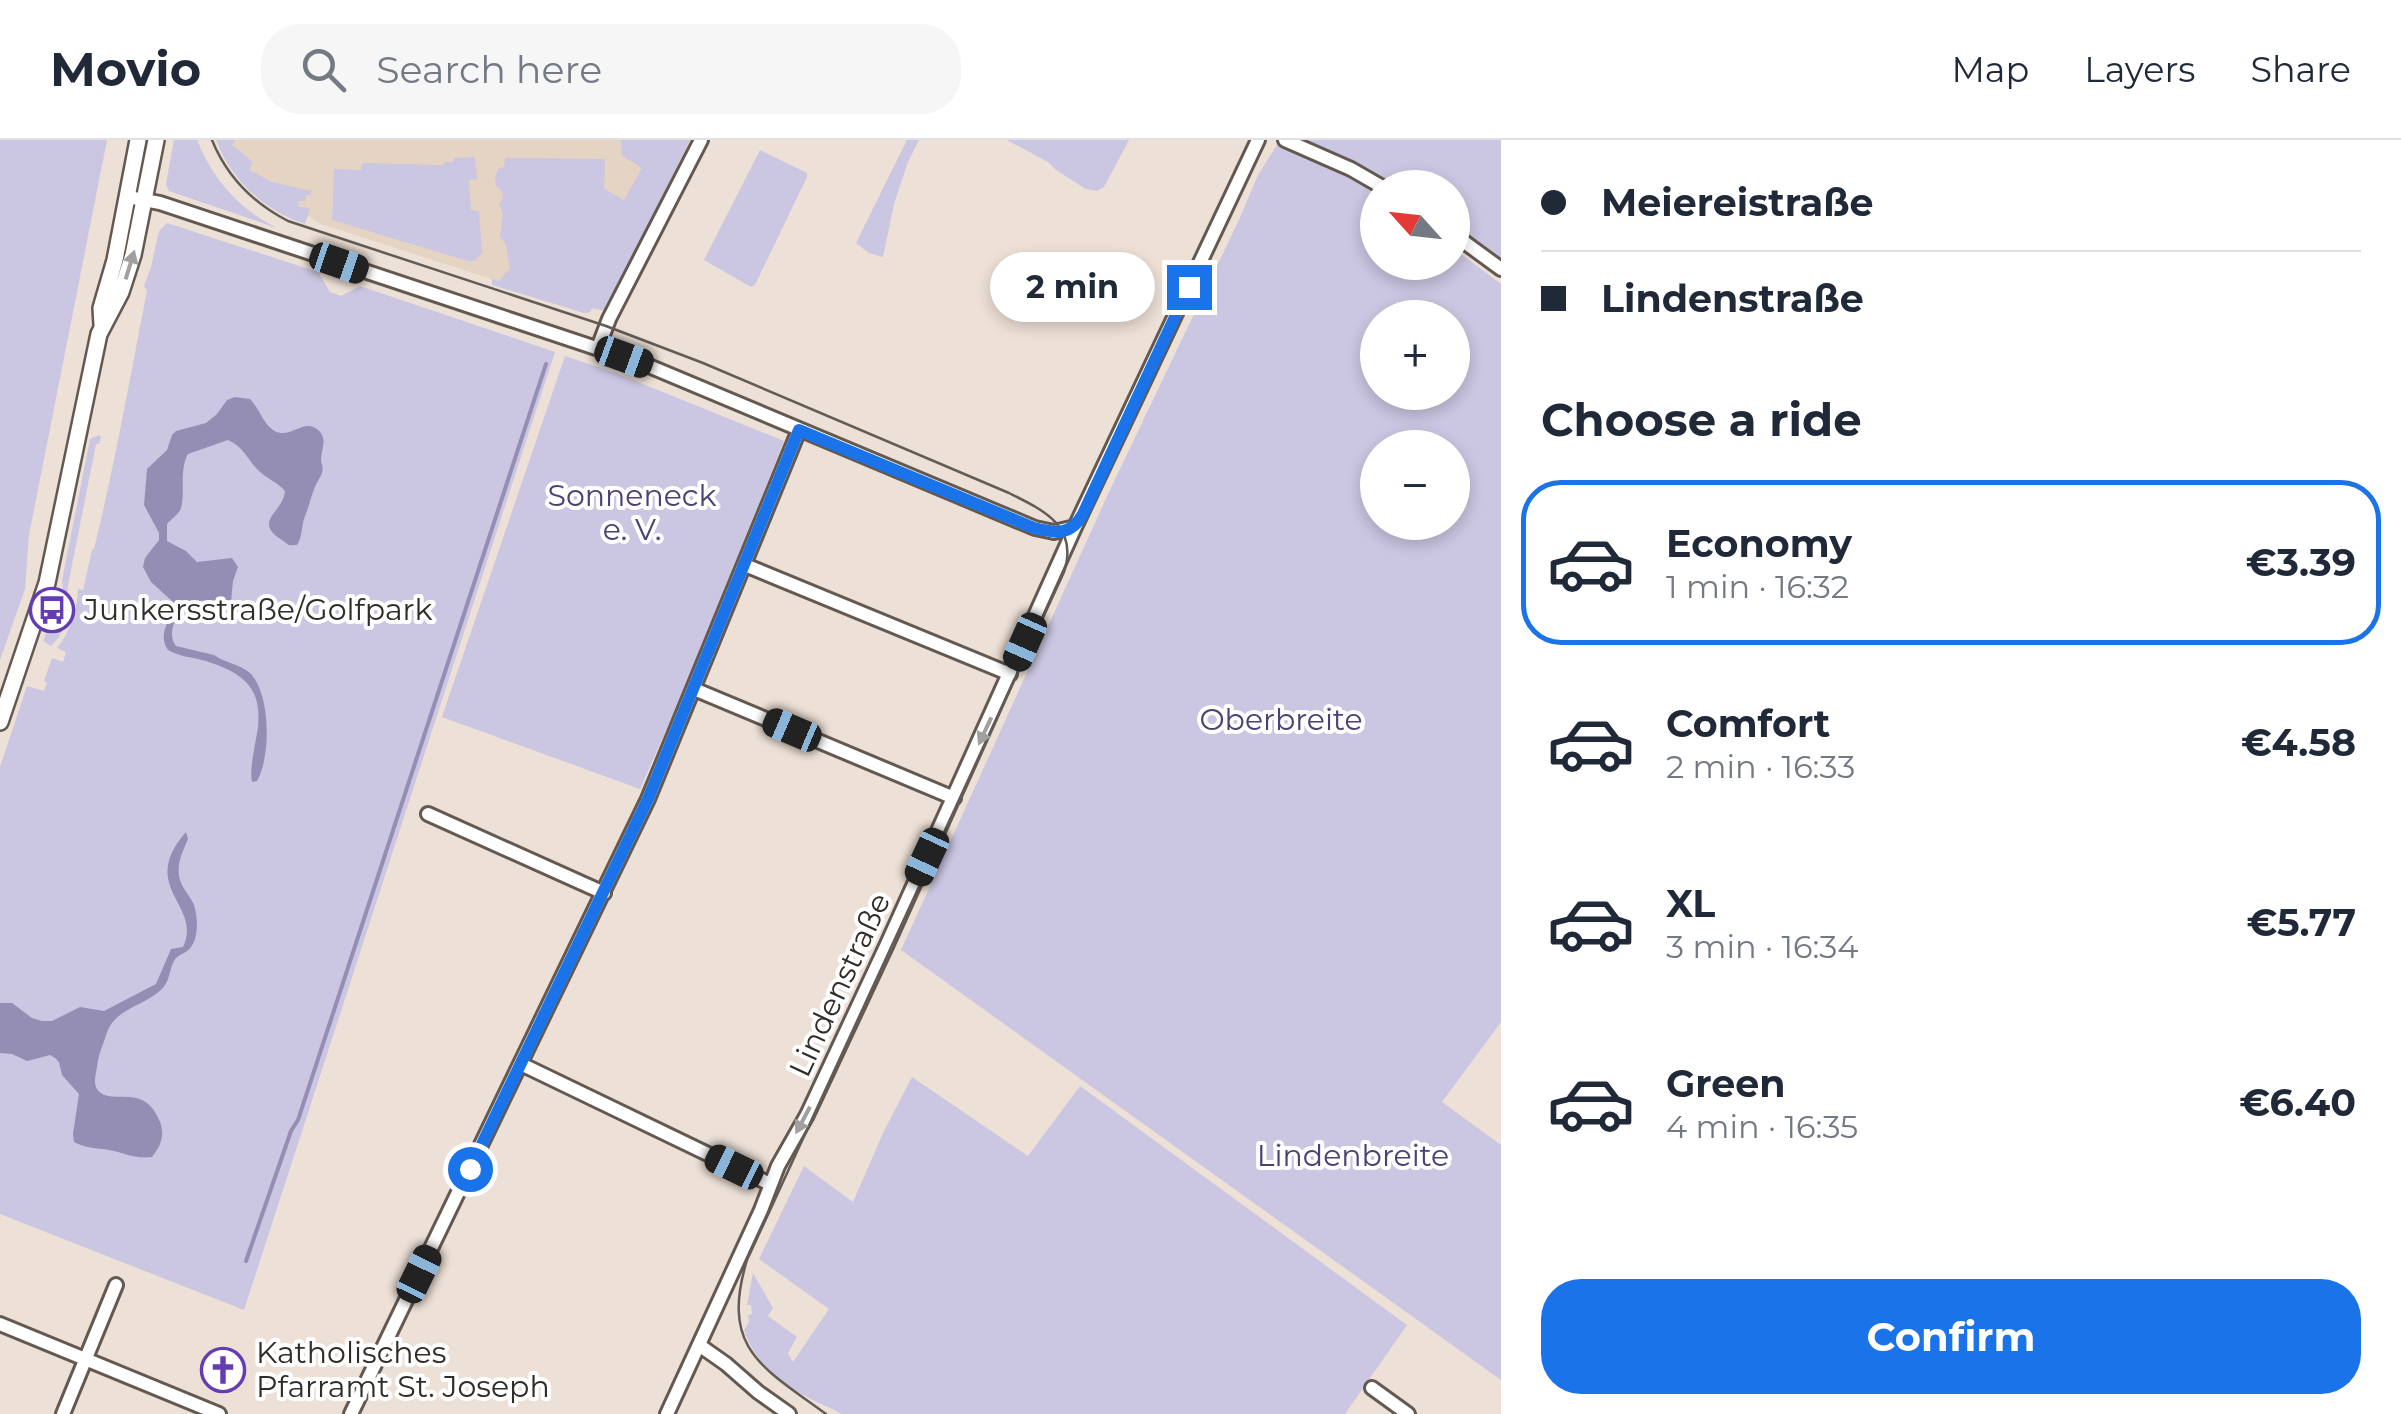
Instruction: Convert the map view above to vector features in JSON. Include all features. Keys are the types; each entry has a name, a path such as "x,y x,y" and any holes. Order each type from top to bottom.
{"main road":[{"path":"0,722 46,583 138,140"},
{"path":"102,325 127,275 156,140"}],"street":[{"path":"598,348 609,319 701,140"},
{"name":"Lindenstraße","path":"667,1414 784,1152 807,1116 1258,140"},
{"path":"1285,140 1360,174"},
{"path":"128,197 158,203 662,371 1034,528 1062,532 1076,527"},
{"path":"1470,246 1501,269"},
{"path":"350,1414 648,799 799,430"},
{"path":"745,565 1010,674"},
{"path":"694,689 954,798"},
{"path":"428,814 604,893"},
{"path":"521,1064 770,1184"},
{"path":"62,1414 116,1285"},
{"path":"0,1324 218,1414"},
{"path":"699,1345 789,1414"},
{"path":"1372,1388 1408,1414"}],"shaded area":[{"path":"224,140 690,140 606,311 592,308 584,313 321,224 308,216 306,220 274,202"},
{"path":"250,399 266,423 279,433 312,426 323,439 322,473 297,545 288,545 270,527 285,491 228,440 188,454 181,507 167,524 167,541 197,562 232,558 238,567 231,602 184,603 172,636 176,646 214,655 250,673 257,683 267,726 262,770 257,781 252,782 258,727 253,691 230,671 168,650 164,632 173,602 151,582 143,567 159,540 144,505 147,469 167,450 176,431 206,423 227,400"},
{"path":"186,832 188,839 179,871 196,913 194,943 176,958 162,989 112,1023 95,1078 97,1089 103,1094 136,1098 153,1109 161,1127 161,1140 152,1157 82,1146 74,1142 73,1134 79,1094 62,1075 59,1062 50,1055 27,1061 0,1053 0,1003 12,1003 32,1018 52,1021 80,1007 104,1011 156,984 171,949 183,947 187,932 169,882 168,868 173,851"}],"green space":[{"path":"0,140 107,140 29,535 25,589 0,660"},
{"path":"174,140 197,140 229,192 277,228 169,191 166,184"},
{"path":"216,140 235,140 232,145 253,162 249,170 272,182 311,191 306,201 298,201 299,207 310,208 305,224 276,211 251,192 222,155"},
{"path":"621,140 690,140 606,311 592,308 584,313 492,285 492,279 499,281 510,268 506,245 500,236 503,214 499,205 503,198 495,177 498,169 504,167 505,158 605,159 604,189 624,200 642,168 622,156"},
{"path":"907,140 919,140 894,204 883,257 856,243"},
{"path":"1007,140 1129,140 1104,187 1097,191 1086,189"},
{"name":"Oberbreite","path":"1280,140 1501,140 1501,259 1470,236 1470,170 1360,170 1360,280 1470,280 1470,261 1501,284 1501,1022 1442,1102 1501,1145 1501,1380 901,950 1109,492 1258,175"},
{"path":"760,150 807,173 807,177 751,287 704,260"},
{"path":"475,157 477,179 469,180 471,210 479,211 482,253 475,261 332,220 334,169 361,170 362,163 443,165 454,158"},
{"path":"167,223 318,272 330,292 341,296 360,286 555,352 244,1310 0,1214 0,767 27,686 44,691 52,658 63,662 66,652 57,648 72,620 78,589 83,590 94,549 147,291 144,286 159,231"},
{"name":"Sonneneck e. V.","path":"565,356 784,441 640,789 442,717"},
{"path":"99,435 68,585 65,624 51,646 43,641 63,590 90,439"},
{"path":"912,1077 1028,1156 1080,1086 1407,1325 1345,1414 841,1414 815,1401 770,1371 749,1342 744,1330 748,1315 752,1314 751,1305 747,1305 753,1273 773,1308 768,1316 797,1337 788,1353 793,1362 829,1309 759,1259 804,1166 853,1202"}],"waterway":[{"path":"246,1261 298,1120 546,364"}],"tram line":[{"path":"212,140 242,188 288,221 606,326 703,363 1009,493 1045,513 1062,531 1067,543 1064,572 747,1260 739,1315 752,1353 783,1383 826,1414"}],"place":[{"name":"Junkersstraße/Golfpark","path":"52,610"},
{"name":"Katholisches Pfarramt St. Joseph","path":"223,1370"}],"route":[{"path":"470,1169 648,799 799,430 1034,528 1062,532 1076,527 1189,287"}],"park label":[{"name":"Lindenbreite","path":"1353,1156"}]}
